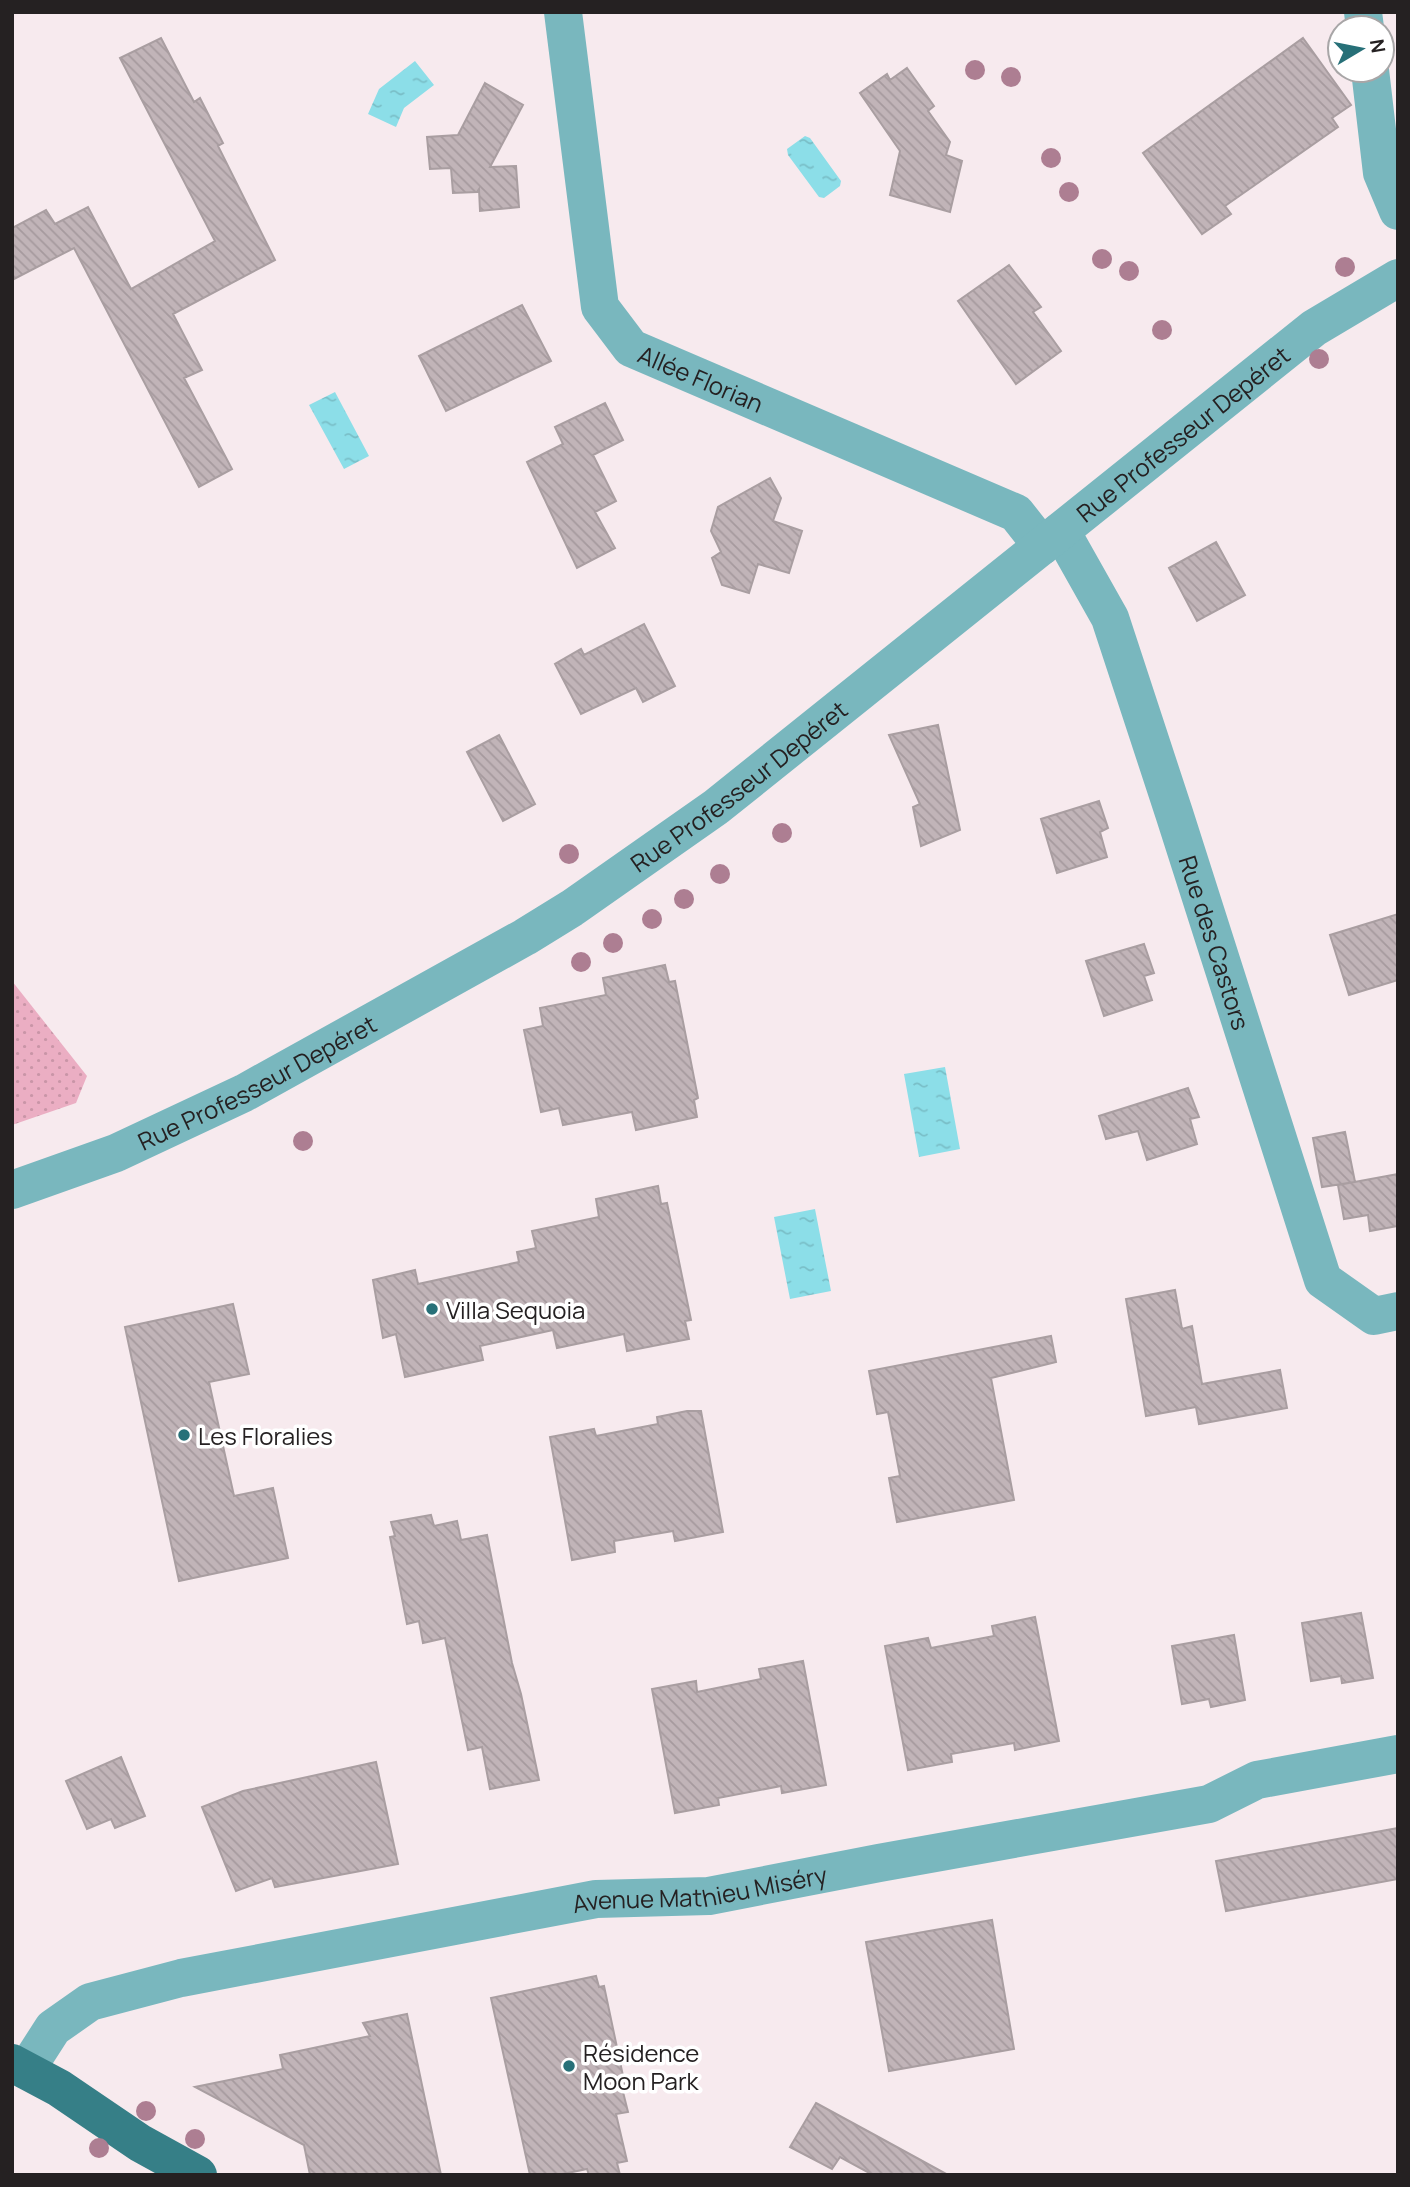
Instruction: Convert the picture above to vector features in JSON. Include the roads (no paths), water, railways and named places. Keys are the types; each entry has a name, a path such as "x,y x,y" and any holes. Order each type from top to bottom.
{"main road":[{"path":"19,2066 58,2088 140,2143 198,2175"}],"street":[{"name":"Allée Florian","path":"564,12 600,307 631,348 1016,513 1051,538"},
{"path":"1372,84 1382,173 1398,211"},
{"name":"Rue Professeur Depéret","path":"12,1190 116,1153 244,1093 525,937 572,908 716,807 1314,328 1398,278"},
{"name":"Rue des Castors","path":"1051,538 1110,618 1323,1280 1374,1316 1398,1311"},
{"name":"Avenue Mathieu Miséry","path":"19,2066 53,2028 90,2002 181,1978 596,1899 709,1896 1209,1804 1257,1780 1398,1754"}],"water":[{"path":"415,61 434,85 404,108 396,127 368,114 379,89"},
{"path":"805,136 810,138 841,181 840,186 824,198 819,197 788,155 787,149"},
{"path":"335,392 369,456 344,469 309,405"},
{"path":"945,1067 960,1149 919,1157 904,1074"},
{"path":"815,1209 831,1291 790,1299 774,1217"}],"place":[{"name":"Villa Sequoia","path":"432,1309"},
{"name":"Les Floralies","path":"184,1435"},
{"name":"Résidence Moon Park","path":"569,2066"}]}
